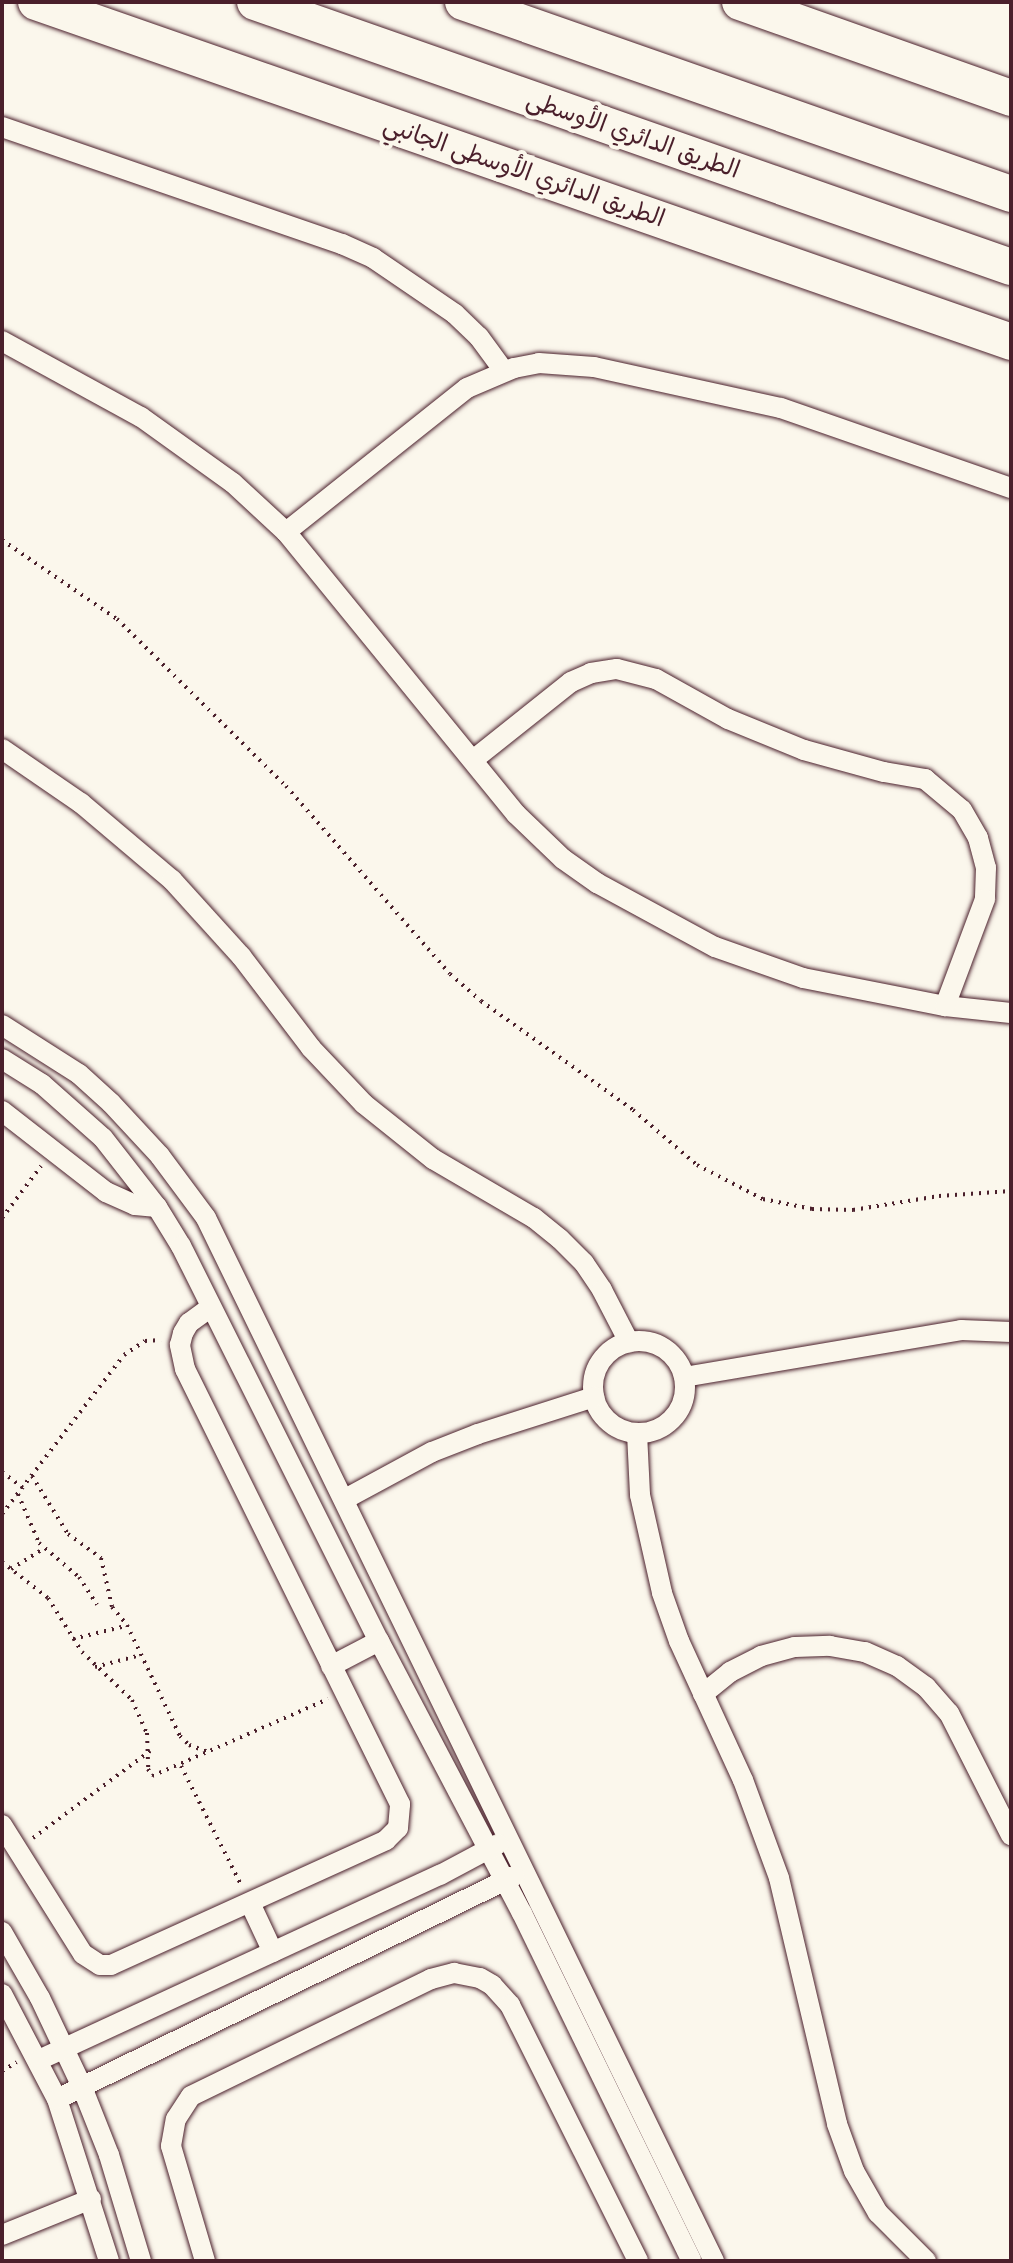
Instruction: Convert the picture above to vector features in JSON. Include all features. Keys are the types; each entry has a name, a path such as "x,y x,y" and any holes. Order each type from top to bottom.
{"highway":[{"name":"الطريق الدائري الأوسطى الجانبي","path":"36,2 1011,342"},
{"name":"الطريق الدائري الأوسطى","path":"255,2 1011,267"},
{"path":"463,2 1011,194"},
{"path":"740,2 1011,98"}],"street":[{"path":"2,127 342,244 373,258 455,314 479,337 504,371"},
{"path":"2,341 141,417 233,483 286,532 516,814 563,859 672,927 715,947 803,978 945,1006 1011,1013"},
{"path":"286,532 447,402 504,371 539,363 594,367 781,408 1011,488"},
{"path":"473,760 571,682 591,673 617,669 656,679 728,719 804,750 884,772 925,779 962,810 978,838 986,868 985,899 945,1006"},
{"path":"2,749 103,820 172,880 241,956 311,1048 364,1104 433,1159 534,1218 560,1239 584,1263 629,1342"},
{"path":"2,1025 79,1074 134,1127 184,1186 225,1251 714,2261"},
{"path":"2,1059 42,1084 103,1138 157,1207 488,1849 683,2258"},
{"path":"2,1111 115,1197 135,1205 157,1207"},
{"path":"2,1825 77,1946 90,1961 100,1965 121,1963 386,1840 398,1828 400,1804 185,1369 180,1345 189,1323 211,1307"},
{"path":"684,1377 961,1330 1011,1332"},
{"path":"629,1342 653,1343 664,1349 673,1356 684,1377 685,1390 678,1412 660,1428 637,1433 614,1426 605,1419 594,1397 593,1385 600,1363 618,1347 629,1342"},
{"path":"345,1499 388,1474 455,1443 594,1397"},
{"path":"637,1433 640,1495 649,1544 671,1617 743,1780 779,1878 824,2076 854,2171 878,2213 926,2261"},
{"path":"331,1666 379,1641"},
{"path":"703,1694 730,1672 761,1656 795,1647 830,1646 853,1650 897,1666 926,1687 949,1713 1011,1835"},
{"path":"424,1730 450,1717"},
{"path":"39,2060 509,1838"},
{"path":"57,2099 524,1870"},
{"path":"250,1903 273,1952"},
{"path":"2,1932 65,2048 82,2087 109,2155 141,2261"},
{"path":"205,2261 171,2146 176,2119 191,2096 431,1979 454,1973 480,1978 492,1985 510,2005 638,2261"},
{"path":"2,1994 57,2099 109,2261"},
{"path":"2,2235 91,2199"}],"path":[{"path":"2,540 117,619 286,786 450,974 481,1001 633,1110 697,1165 763,1199 812,1209 853,1210 939,1196 1011,1191"},
{"path":"2,1218 52,1151"},
{"path":"2,1514 124,1355 145,1341 169,1341 180,1345"},
{"path":"2,1472 23,1488"},
{"path":"32,1476 68,1534 101,1558 110,1601 127,1625 180,1736 199,1751 211,1753"},
{"path":"18,1494 43,1549 79,1577 97,1605"},
{"path":"11,1569 43,1549"},
{"path":"2,1562 48,1598 73,1639 95,1667 132,1700 144,1724 150,1751 148,1769 152,1776 211,1753 344,1692"},
{"path":"73,1639 127,1625"},
{"path":"95,1667 141,1655"},
{"path":"18,1849 150,1751"},
{"path":"181,1765 250,1903"}]}
